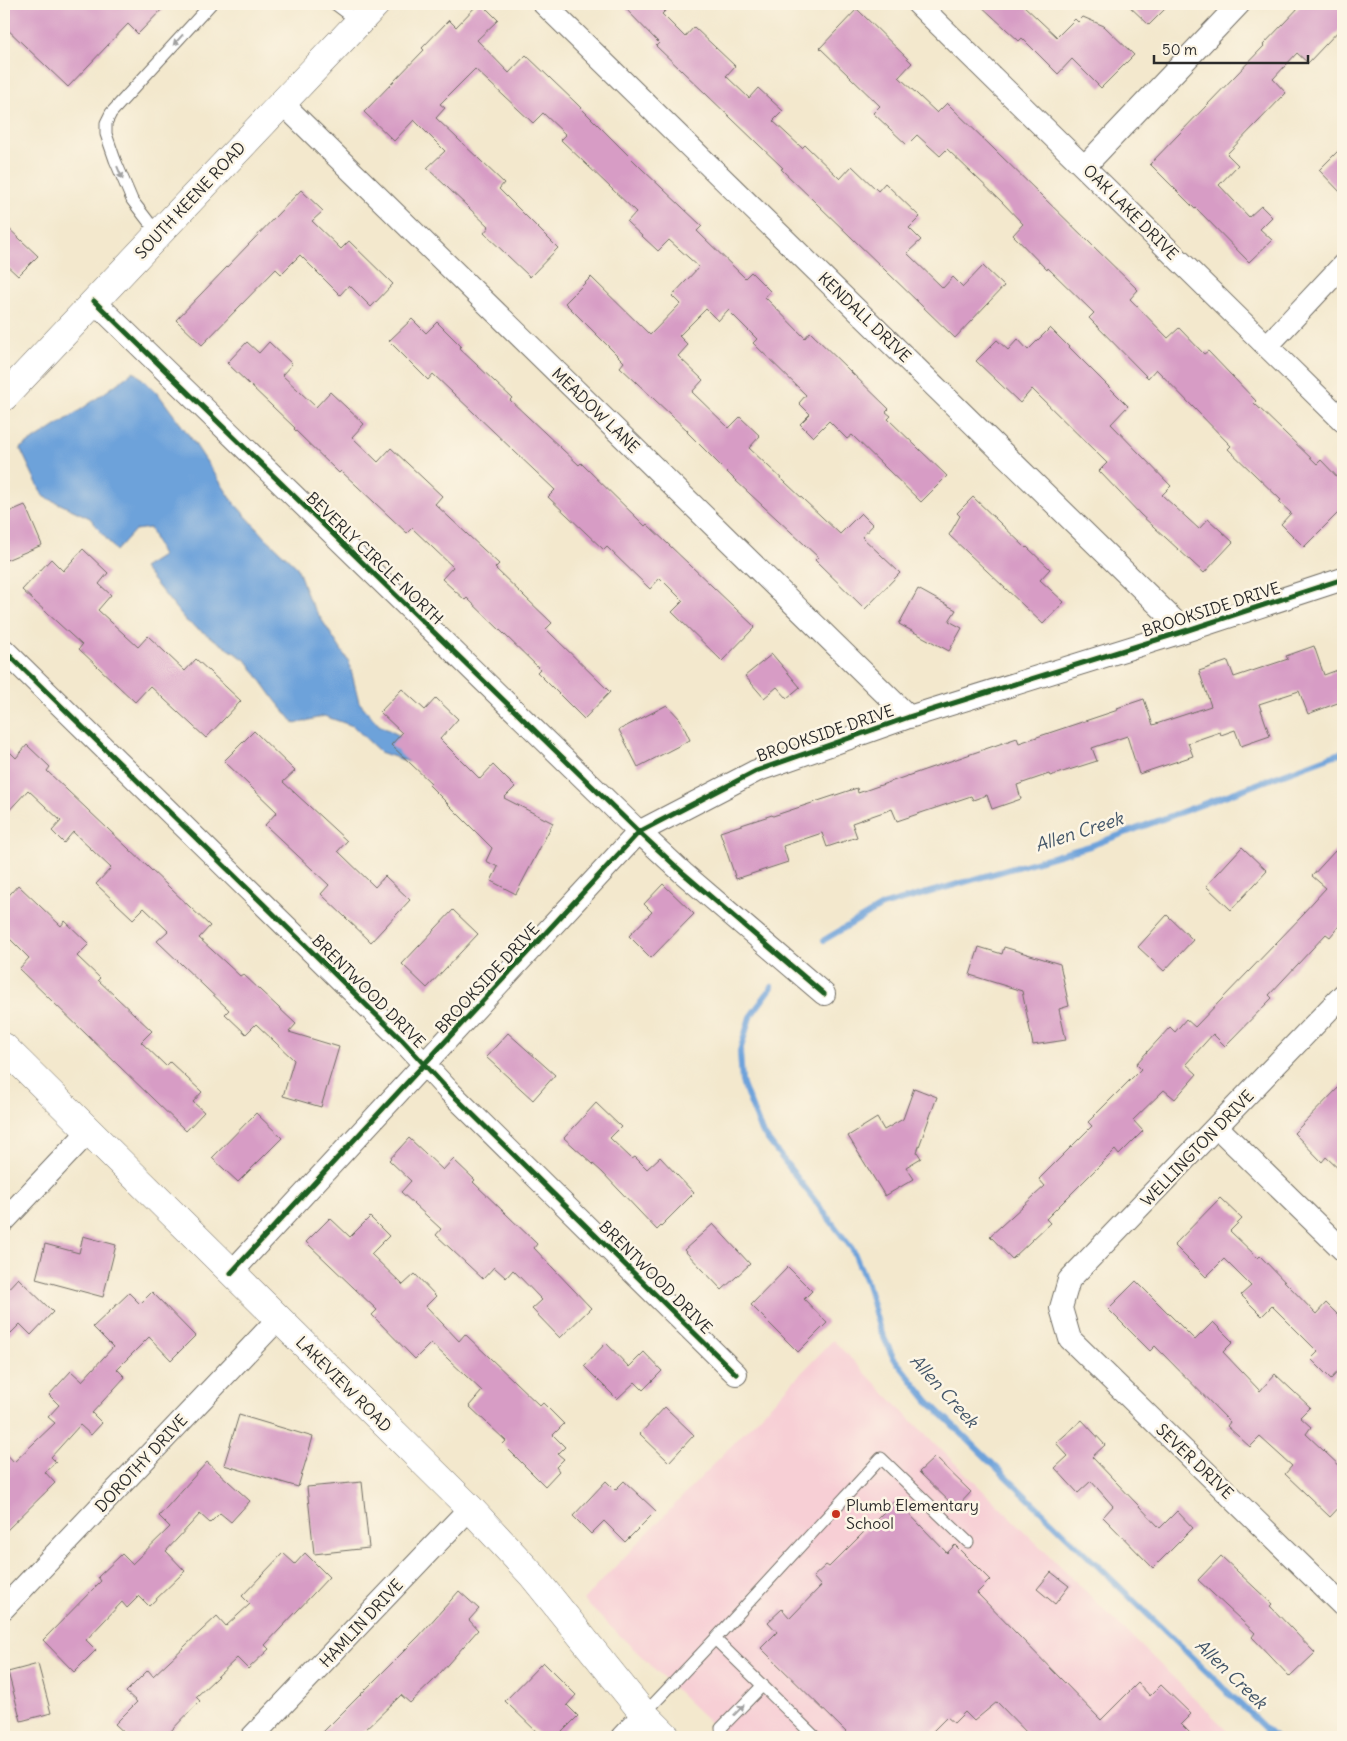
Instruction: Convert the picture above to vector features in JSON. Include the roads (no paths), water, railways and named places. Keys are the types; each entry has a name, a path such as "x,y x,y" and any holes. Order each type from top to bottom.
{"street":[{"name":"KENDALL DRIVE","path":"544,4 1185,630"},
{"name":"OAK LAKE DRIVE","path":"918,4 1343,421"},
{"path":"1084,166 1238,4"},
{"name":"SOUTH KEENE ROAD","path":"4,397 367,13"},
{"name":"MEADOW LANE","path":"282,103 909,717"},
{"path":"1267,346 1343,264"},
{"name":"BEVERLY CIRCLE NORTH","path":"94,301 639,832 683,873 824,994"},
{"name":"BROOKSIDE DRIVE","path":"231,1273 639,832 756,771 909,717 1343,578"},
{"name":"BRENTWOOD DRIVE","path":"4,650 402,1040 424,1065 736,1374"},
{"name":"WELLINGTON DRIVE","path":"1061,1308 1070,1280 1343,995"},
{"name":"LAKEVIEW ROAD","path":"4,1047 470,1508 532,1575 644,1714 668,1737"},
{"path":"1217,1127 1343,1250"},
{"path":"4,1221 89,1131"},
{"name":"SEVER DRIVE","path":"1061,1308 1070,1339 1343,1606"},
{"name":"DOROTHY DRIVE","path":"4,1608 278,1319"},
{"name":"HAMLIN DRIVE","path":"252,1737 470,1508"},
{"path":"622,1737 644,1714"}],"lane":[{"path":"158,234 132,200 106,134 106,123 111,113 211,4"},
{"path":"334,4 367,13"},
{"path":"644,1714 881,1458 968,1542"},
{"path":"714,1639 815,1737"},
{"path":"722,1737 722,1728 763,1685"}],"water":[{"path":"134,371 159,395 191,438 234,503 265,537 297,567 309,600 349,662 359,702 379,725 420,746 409,762 380,752 353,726 324,716 295,724 247,661 186,621 143,568 162,556 150,528 135,530 116,551 90,518 43,496 20,448 78,411"}],"waterway":[{"name":"Allen Creek","path":"824,940 882,906 1090,846 1343,752"},
{"name":"Allen Creek","path":"772,987 750,1017 740,1051 742,1082 762,1132 853,1250 867,1284 879,1327 893,1357 929,1402 1274,1737"}],"place":[{"name":"Plumb Elementary School","path":"836,1514"}]}
